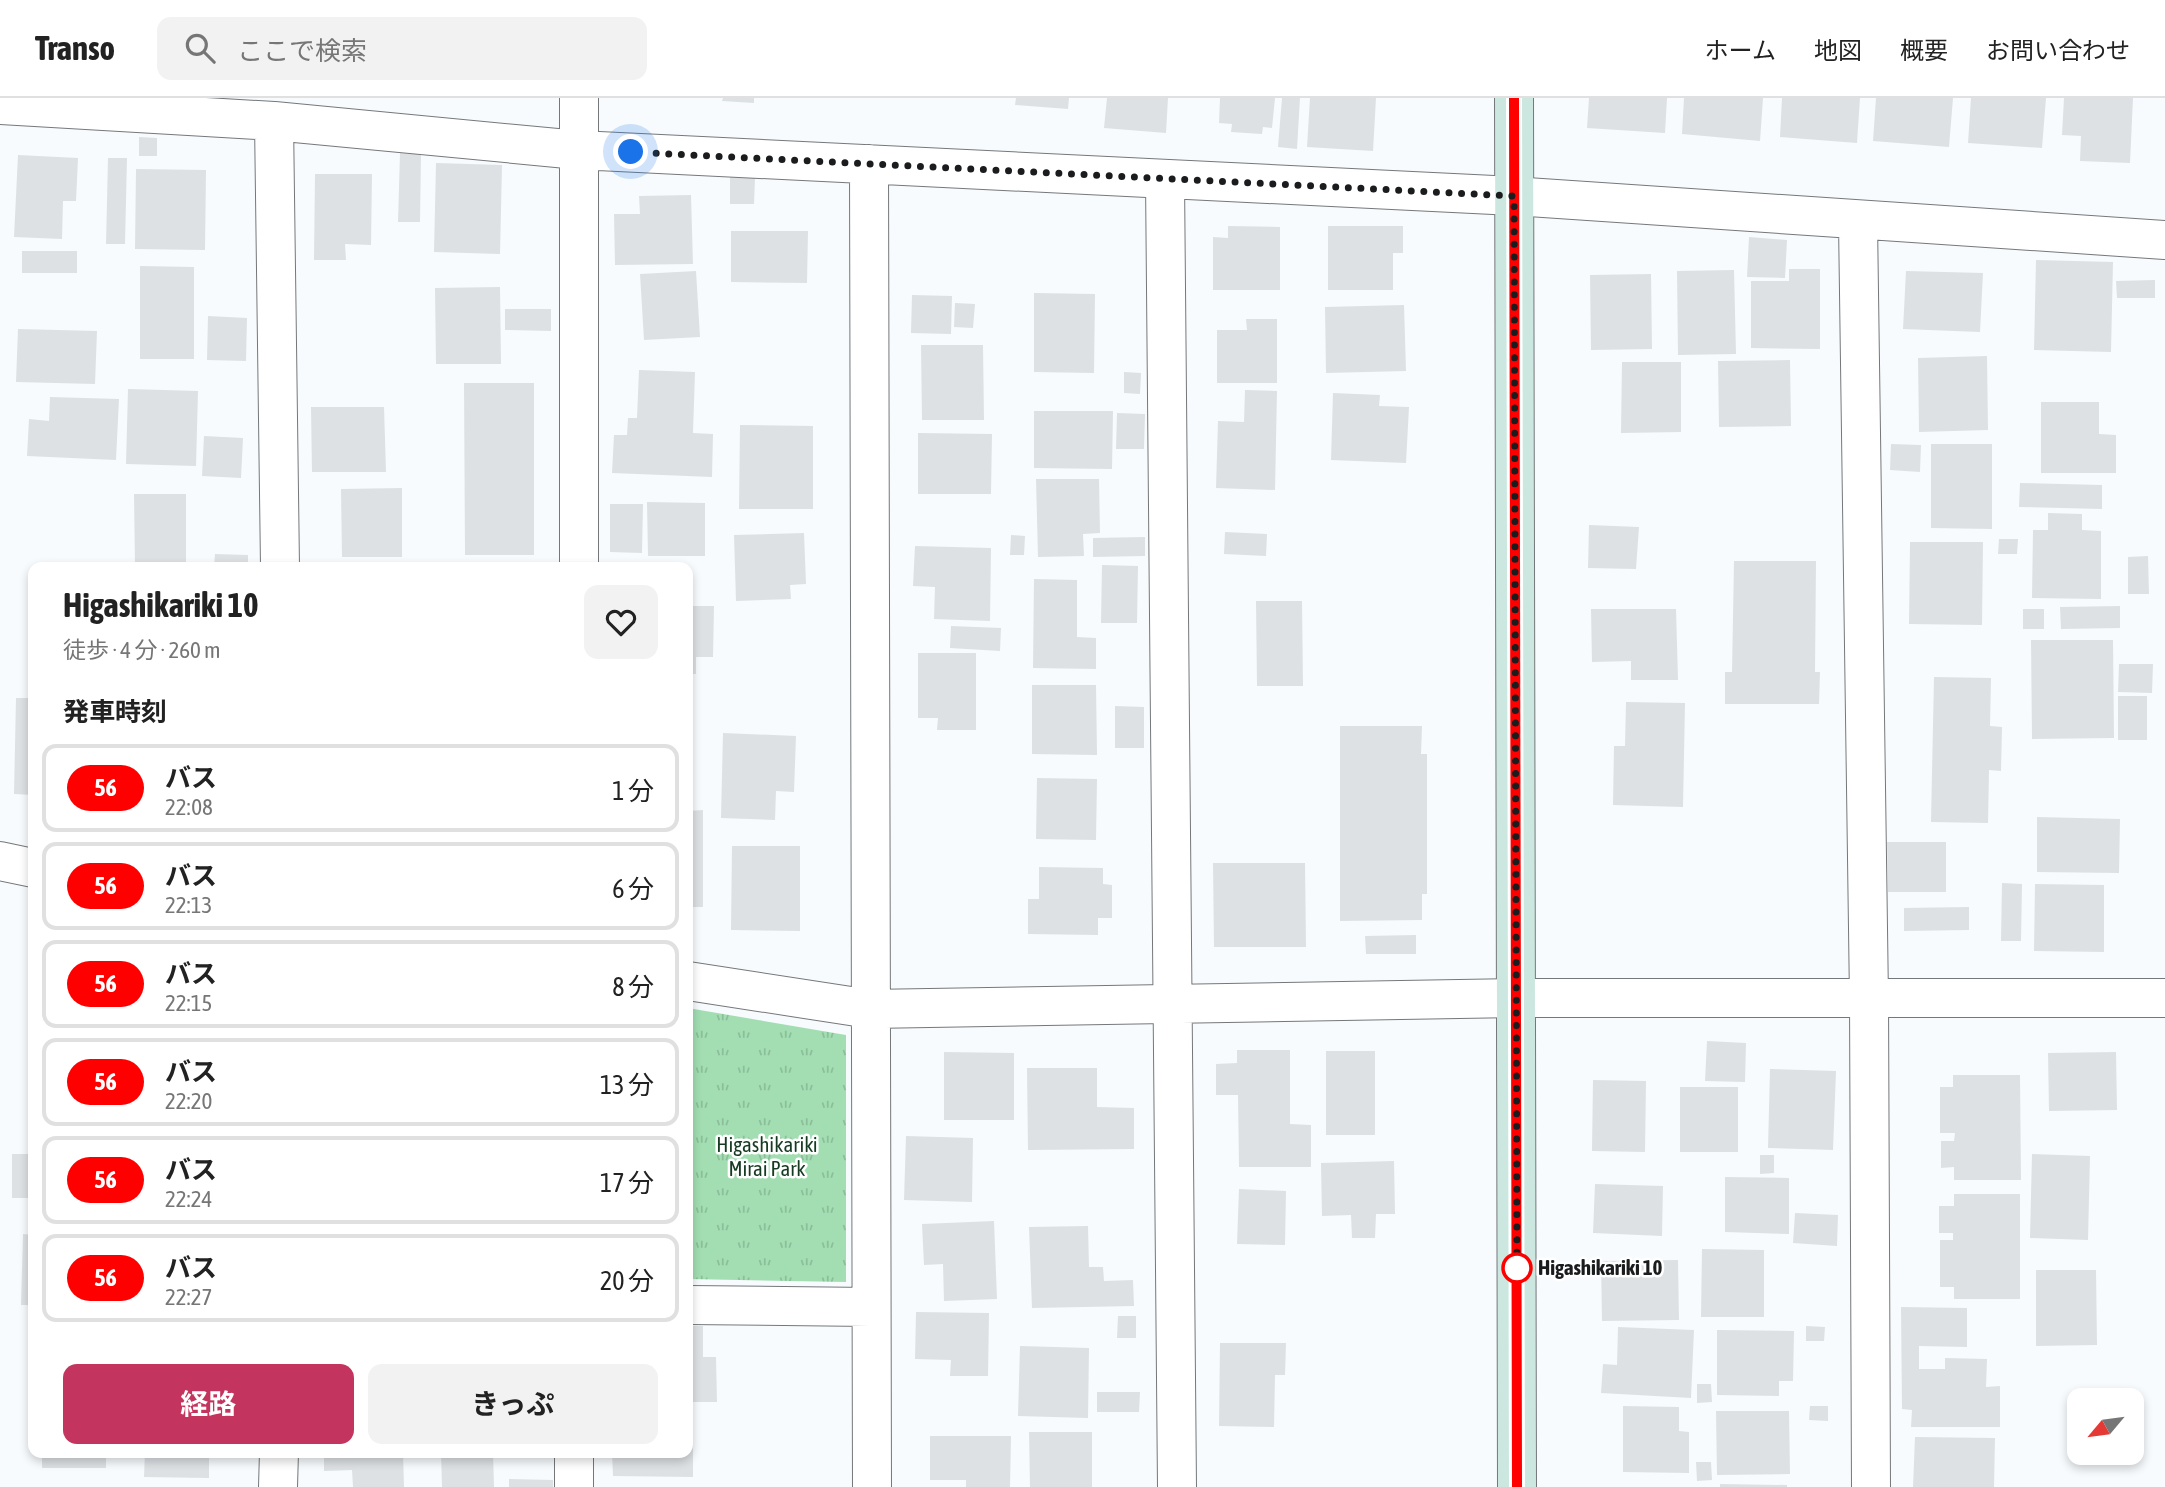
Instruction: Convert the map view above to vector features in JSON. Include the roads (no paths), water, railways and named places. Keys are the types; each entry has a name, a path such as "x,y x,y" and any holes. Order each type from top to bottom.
{"street":[{"path":"579,98 579,562"},
{"path":"1514,98 1517,1487"},
{"path":"0,105 274,121 578,150 1514,196 1858,222 2165,240"},
{"path":"274,121 280,562"},
{"path":"869,164 872,1487"},
{"path":"1165,179 1175,1002 1177,1487"},
{"path":"1858,222 1869,999 1871,1487"},
{"path":"0,861 28,867"},
{"path":"693,982 870,1009 1517,998 2165,998"},
{"path":"693,1305 870,1307"},
{"path":"278,1487 279,1458"},
{"path":"574,1458 574,1487"}],"place":[{"name":"Higashikariki 10","path":"1517,1268"}],"park label":[{"name":"Higashikariki Mirai Park","path":"767,1157"}]}
